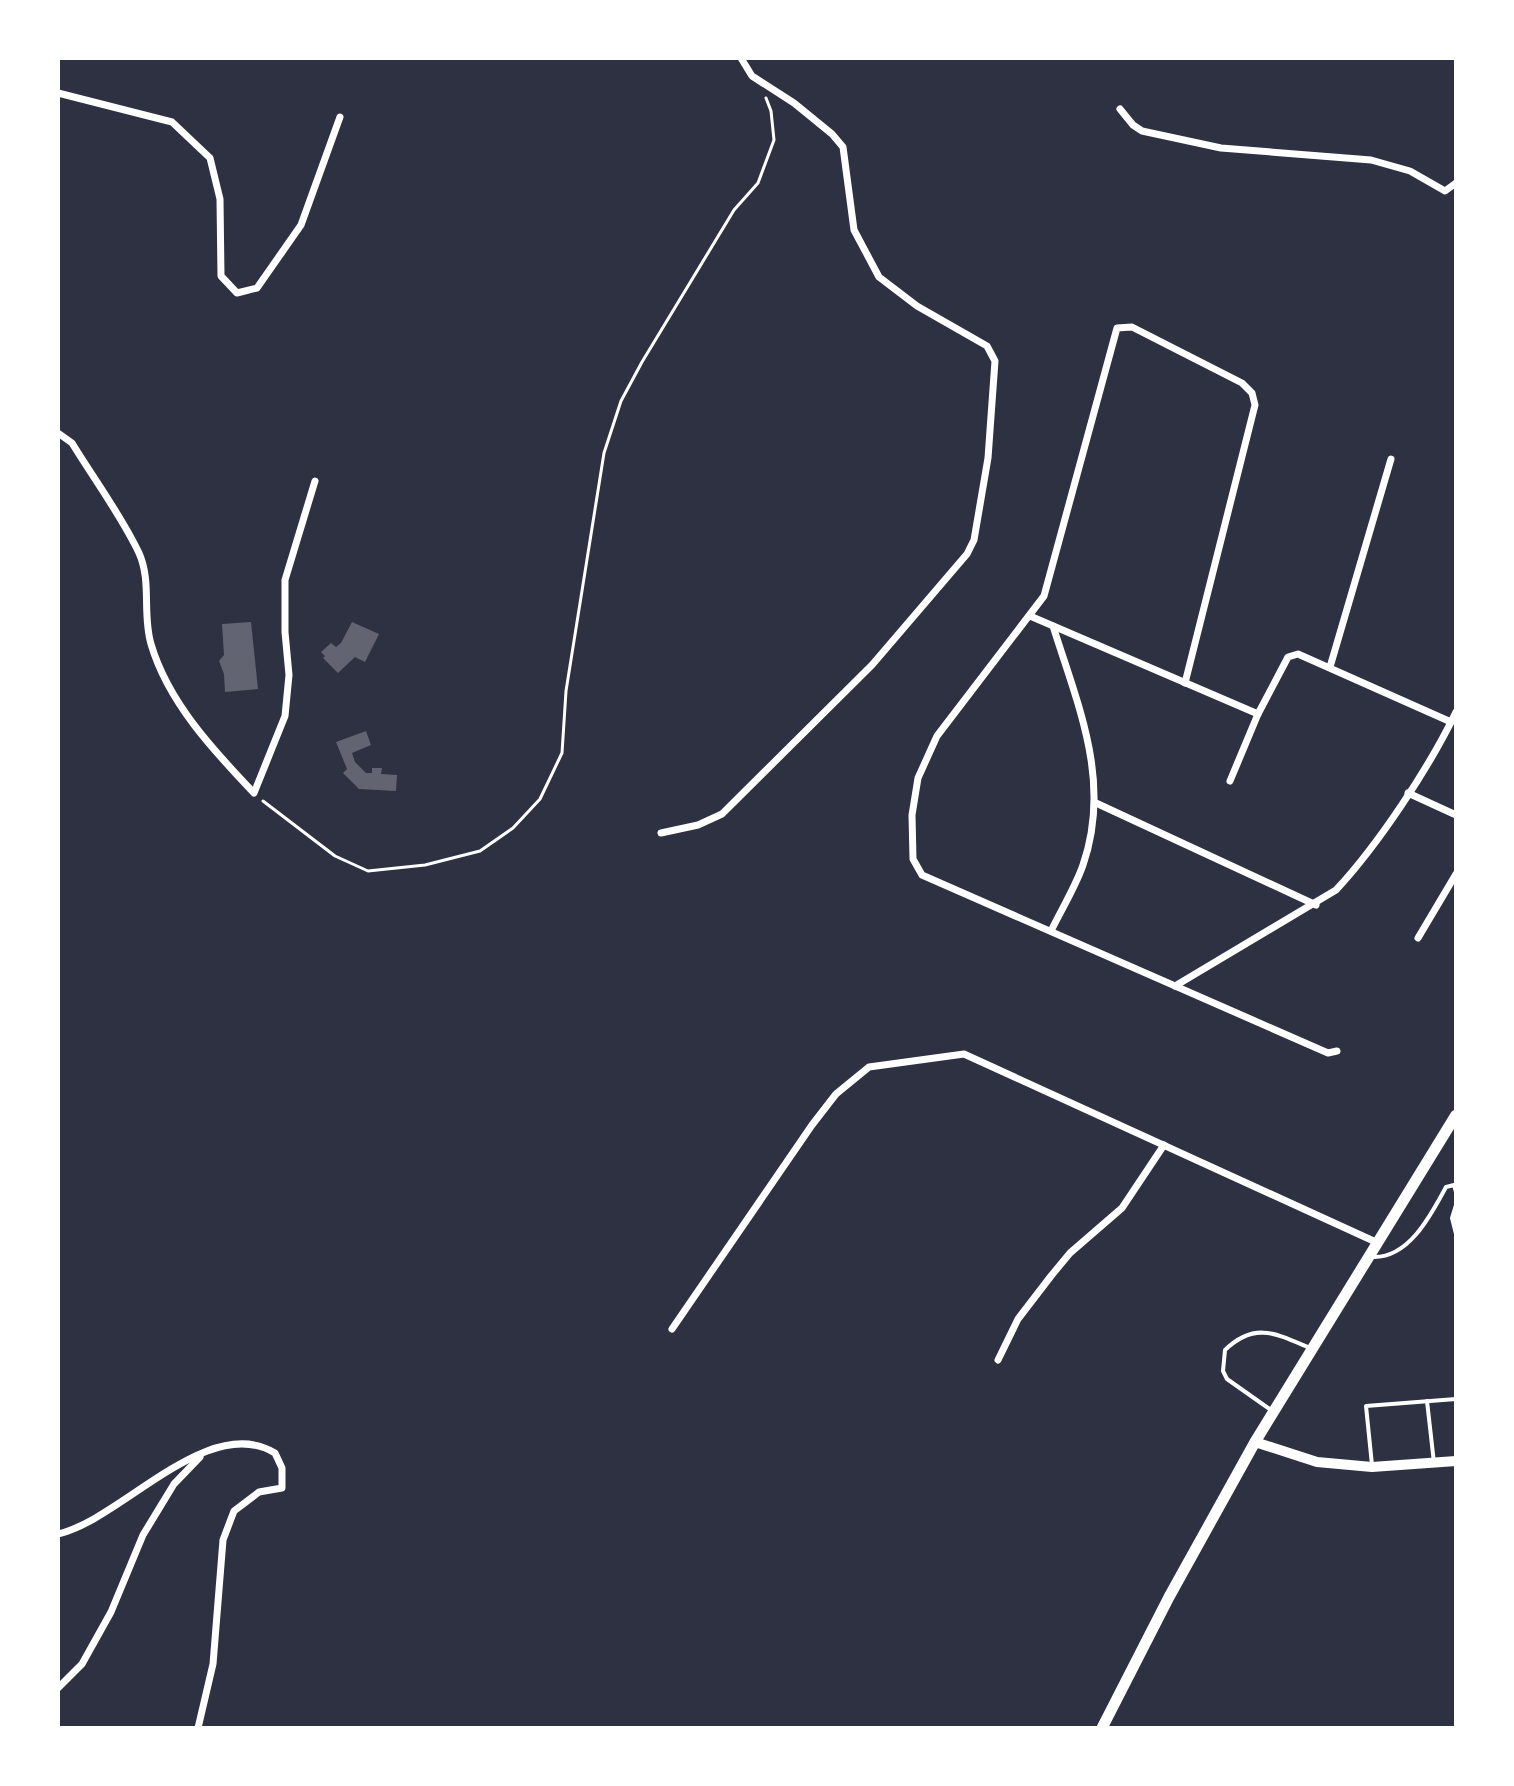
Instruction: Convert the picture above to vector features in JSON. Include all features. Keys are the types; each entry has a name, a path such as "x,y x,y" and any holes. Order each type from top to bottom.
{"main road":[{"path":"1094,1728 1104,1723 1255,1442 1456,1115"},
{"path":"1255,1442 1317,1462 1372,1467 1456,1461"}],"street":[{"path":"661,833 698,825 722,814 882,654 967,554 974,540 988,458 995,361 987,346 917,306 879,277 854,230 843,147 794,103 752,76 741,58"},
{"path":"58,93 172,122 210,158 220,199 221,276 237,293 257,288 301,225 340,117"},
{"path":"1120,109 1142,131 1221,148 1371,160 1410,171 1445,191 1456,183"},
{"path":"1185,683 1255,405 1252,393 1242,383 1132,327 1117,328 1044,596 937,736 918,778 912,815 913,859 922,875 1328,1053 1337,1051"},
{"path":"58,433 72,443 139,554 146,576 150,642 170,688 209,746 254,793 285,716 289,675 285,580 315,481"},
{"path":"1330,667 1391,459"},
{"path":"1030,616 1258,714"},
{"path":"1051,931 1083,864 1096,803 1091,746 1053,626"},
{"path":"1230,781 1258,714 1288,657 1298,654 1451,722"},
{"path":"1175,986 1316,905 1336,890 1355,870 1408,793 1456,712"},
{"path":"1408,793 1456,815"},
{"path":"1096,803 1316,905"},
{"path":"1418,938 1456,874"},
{"path":"672,1329 836,1094 869,1067 964,1054 1378,1243"},
{"path":"998,1360 1018,1319 1051,1276 1070,1253 1122,1208 1164,1145"},
{"path":"58,1534 205,1453 249,1442 275,1453 282,1468 282,1488 259,1492 234,1511 223,1540 213,1664 198,1728"},
{"path":"58,1688 82,1664 111,1612 143,1535 174,1484 205,1453"}],"lane":[{"path":"1369,1257 1384,1257 1396,1252 1430,1216 1446,1187 1454,1185 1456,1192"},
{"path":"1456,1205 1452,1218 1456,1234"},
{"path":"1274,1412 1227,1379 1223,1371 1225,1350 1235,1340 1270,1331 1313,1349"},
{"path":"1372,1467 1366,1406 1456,1399"},
{"path":"1427,1401 1434,1463"}],"path":[{"path":"254,793 335,856 368,871 425,865 480,851 513,828 540,799 562,753 566,691 604,453 621,401 734,210 758,183 774,140 771,111 752,76"}],"building":[{"path":"251,622 258,689 225,692 224,674 219,661 224,655 222,624"},
{"path":"352,622 379,634 365,662 355,657 338,673 321,652 331,643 336,647 341,643"},
{"path":"366,731 371,745 352,753 355,762 366,773 372,773 372,768 382,768 381,774 397,775 396,791 359,789 343,773 347,769 336,742"}]}
